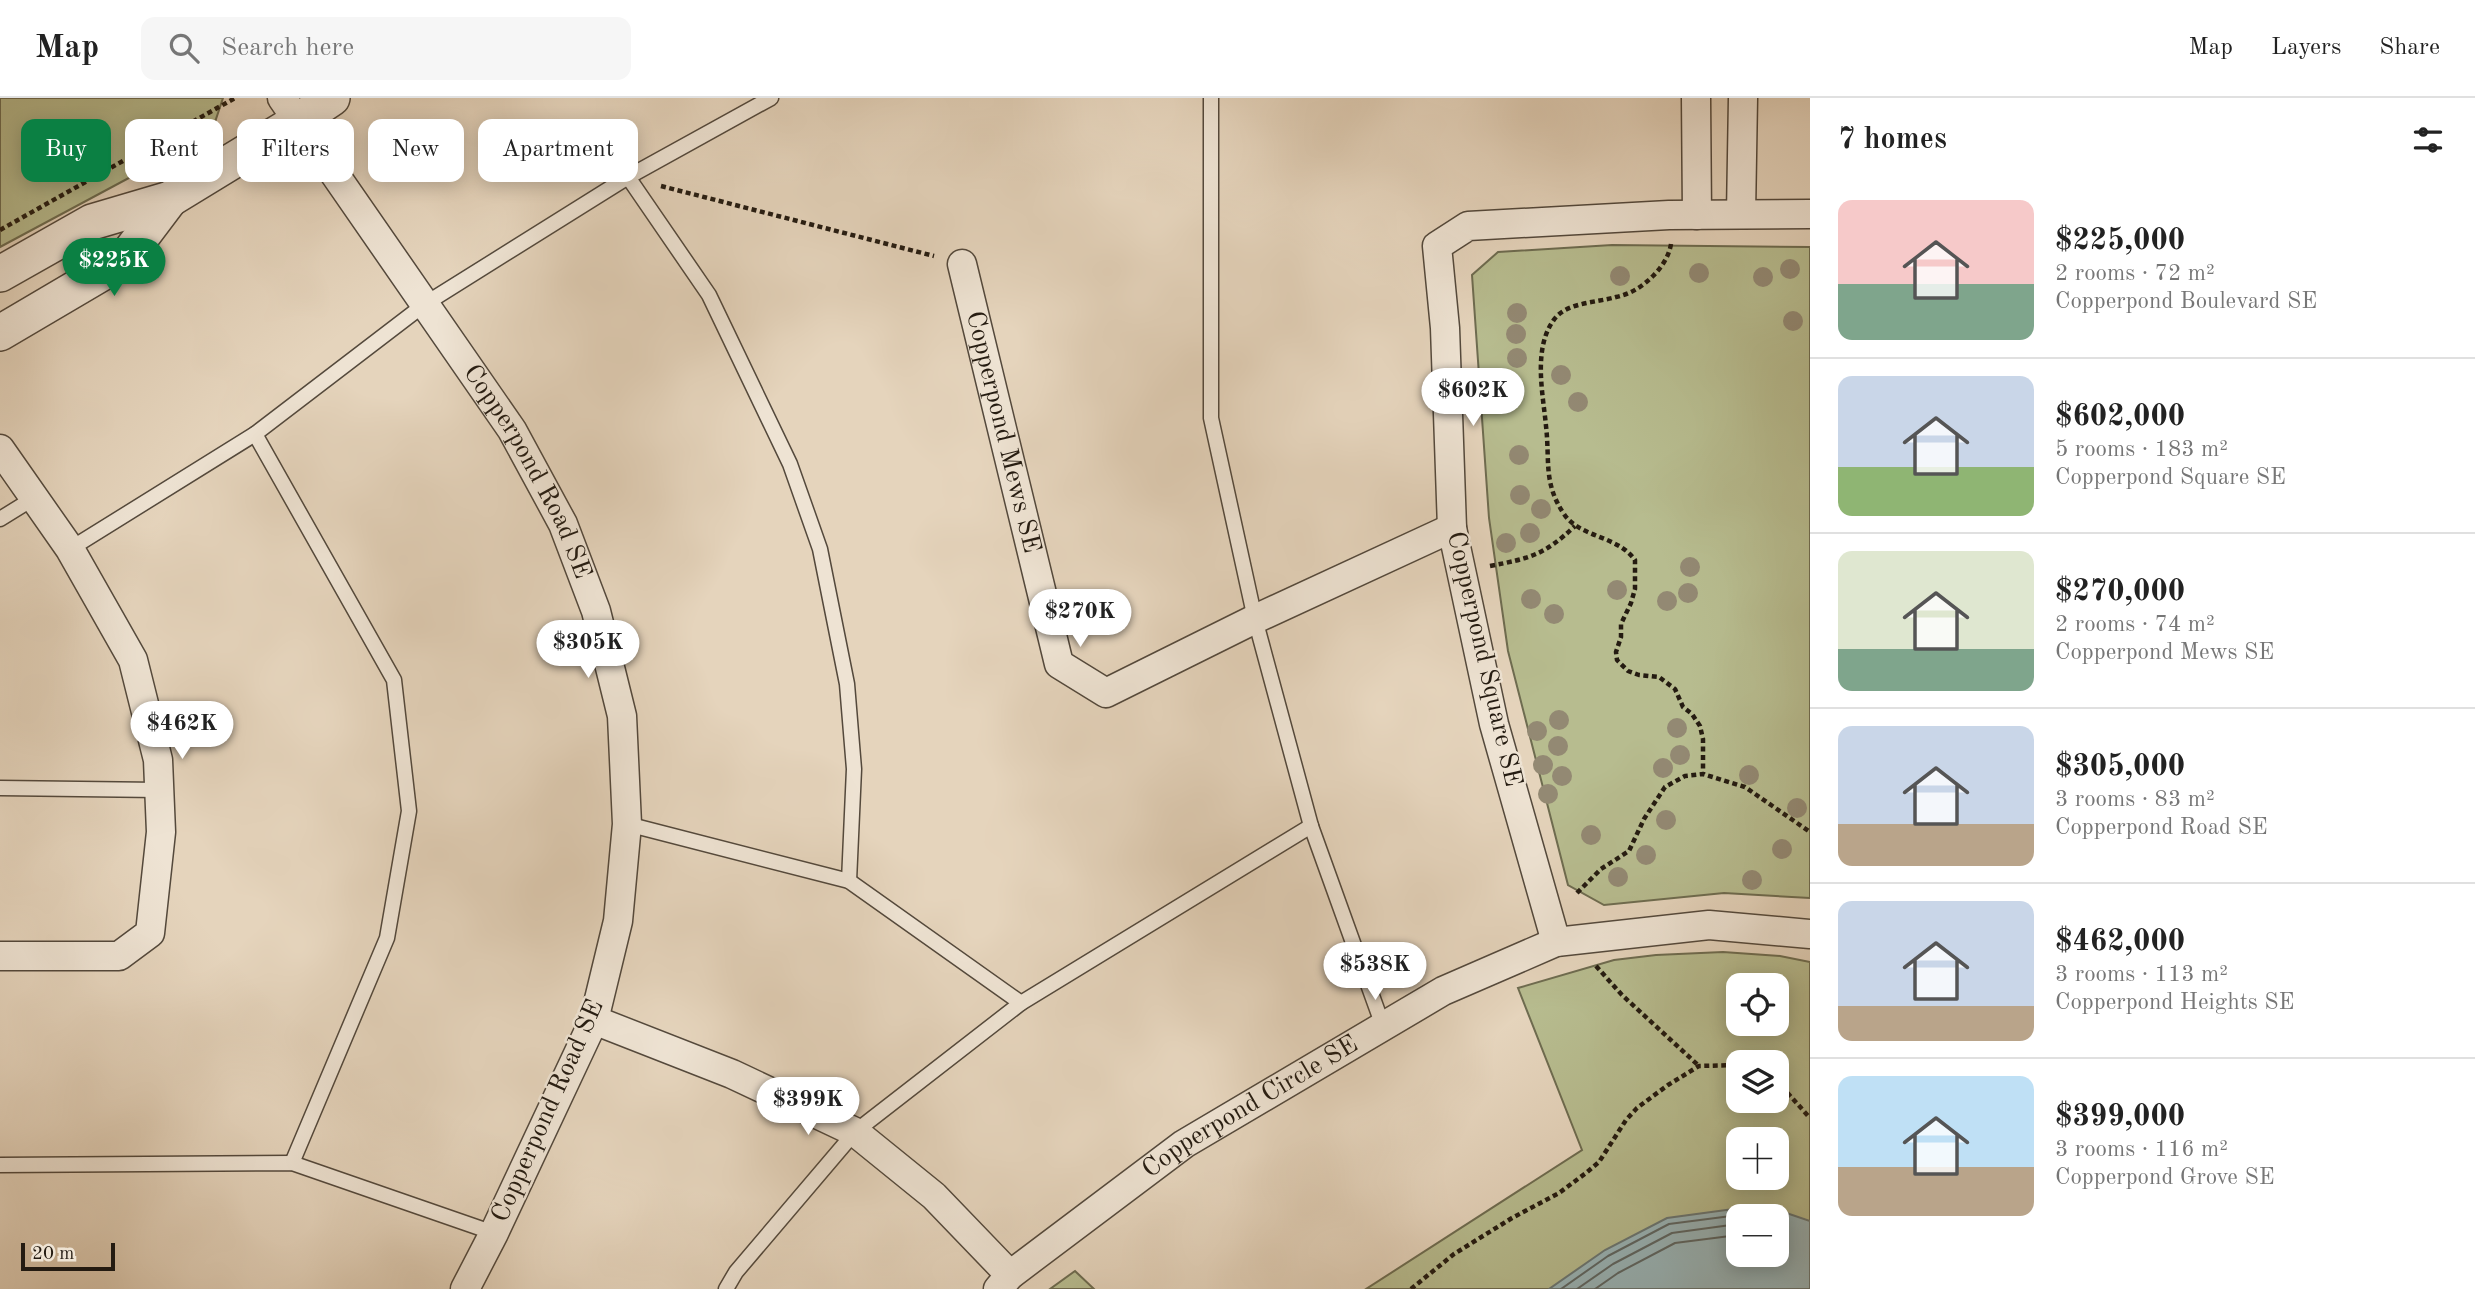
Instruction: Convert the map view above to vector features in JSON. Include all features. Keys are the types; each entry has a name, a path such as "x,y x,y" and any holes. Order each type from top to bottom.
{"street":[{"path":"0,333 124,260 170,199 290,110 332,98"},
{"path":"1696,98 1697,215"},
{"path":"1741,214 1743,98"},
{"name":"Copperpond Road SE","path":"290,110 512,430 563,524 596,611 622,716 627,824 618,921 594,1020 465,1289"},
{"path":"0,274 92,222 170,199"},
{"name":"Copperpond Square SE","path":"1556,942 1494,724 1452,528 1445,328 1437,246 1468,226 1697,215 1810,215"},
{"name":"Copperpond Mews SE","path":"962,264 1059,664 1106,693 1255,619 1452,528"},
{"path":"0,449 70,549 134,660 158,760 161,832 150,933 119,956 0,956"},
{"name":"Copperpond Circle SE","path":"1004,1282 1184,1144 1443,990 1556,942 1709,925 1810,934"},
{"path":"594,1020 732,1074 855,1132 934,1196 1004,1282"}],"lane":[{"path":"638,171 771,98"},
{"path":"1211,98 1211,418 1255,619 1311,826 1382,1026"},
{"path":"70,549 255,434 425,304 620,182"},
{"path":"631,182 709,295 790,464 820,549 846,684 854,769 849,881"},
{"path":"255,434 394,680 409,811 387,938 292,1163"},
{"path":"0,519 34,498"},
{"path":"0,788 159,790"},
{"path":"627,824 849,881 1021,1003"},
{"path":"726,1289 736,1272 855,1132 1021,1003 1311,826"},
{"path":"0,1165 292,1163 494,1233"}],"path":[{"path":"0,230 235,98"},
{"path":"638,180 962,264"},
{"path":"1671,239 1665,259 1646,283 1625,295 1564,311 1555,318 1549,328 1542,365 1548,473 1554,496 1564,514 1575,526 1611,540 1634,560 1634,589 1631,603 1620,624 1617,660 1628,671 1660,677 1675,689 1683,707 1700,726 1703,739 1703,774"},
{"path":"1483,567 1541,554 1575,526"},
{"path":"1577,893 1601,869 1629,851 1644,819 1669,783 1685,776 1703,774 1751,790 1810,832"},
{"path":"1594,958 1608,981 1699,1066"},
{"path":"1411,1289 1454,1254 1559,1193 1581,1177 1599,1162 1623,1124 1637,1108 1699,1066 1726,1064"},
{"path":"1789,1095 1810,1118"}],"green space":[{"path":"0,98 223,98 216,119 125,119 125,180 0,247"},
{"path":"1612,245 1810,247 1810,898 1724,893 1604,905 1568,885 1508,651 1489,518 1472,275 1498,252"},
{"path":"1723,952 1780,956 1810,962 1810,1289 1366,1289 1582,1150 1518,988 1614,960"},
{"path":"1075,1271 1094,1289 1050,1289"}],"water":[{"path":"1726,1210 1726,1267 1789,1267 1789,1214 1810,1221 1810,1289 1549,1289 1605,1250 1667,1218"}]}
